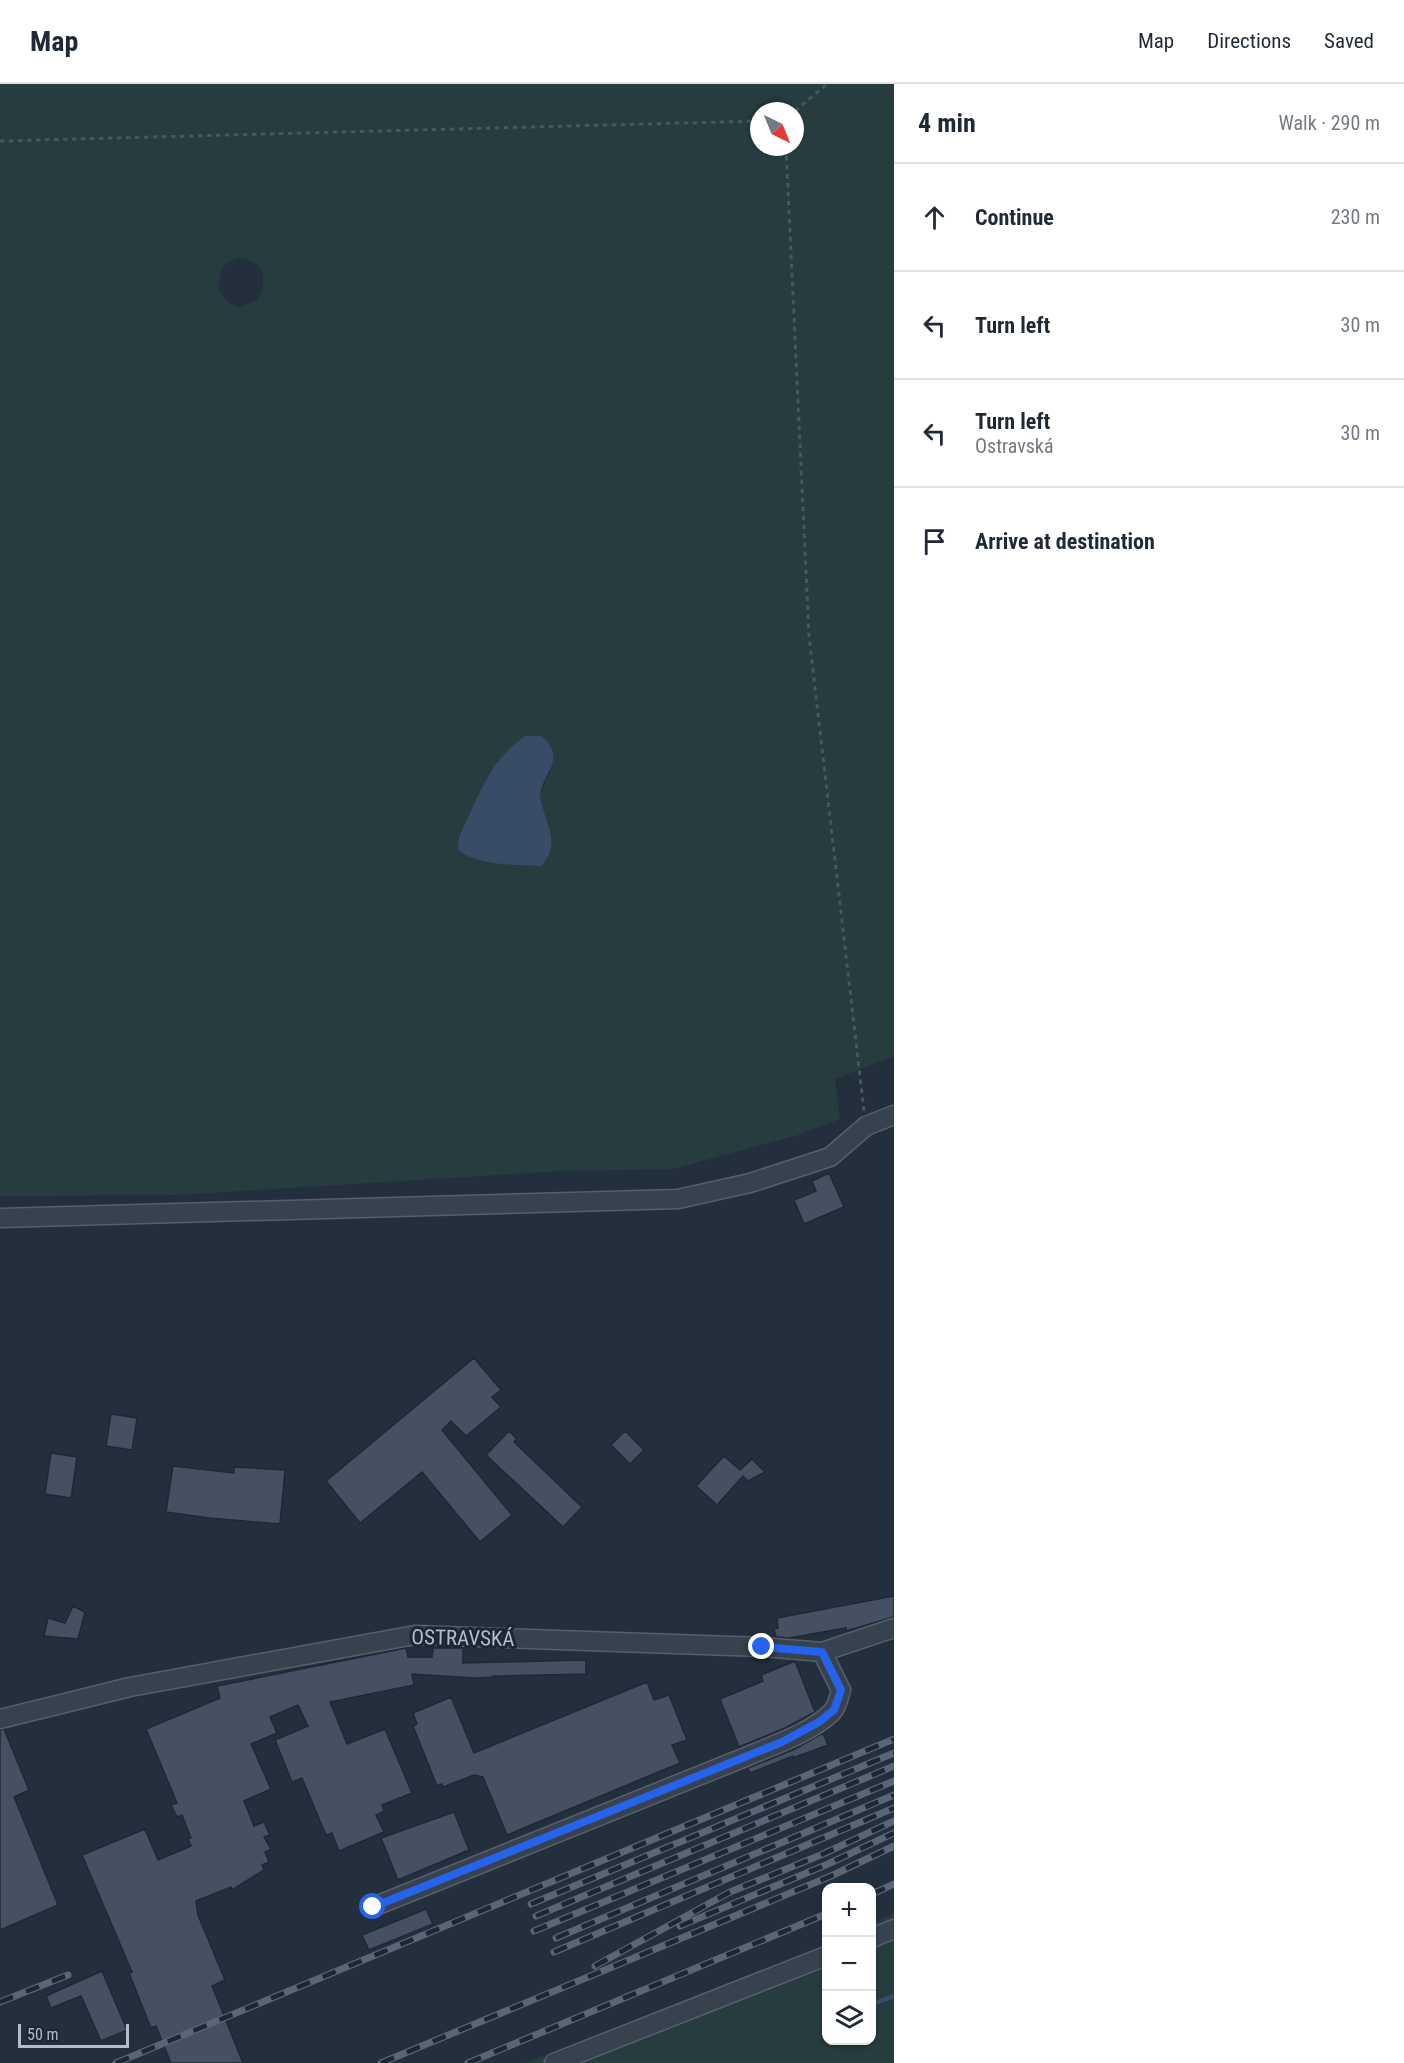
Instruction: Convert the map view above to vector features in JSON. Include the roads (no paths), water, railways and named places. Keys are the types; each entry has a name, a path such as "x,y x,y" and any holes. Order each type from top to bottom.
{"street":[{"path":"0,1218 678,1199 750,1183 830,1157 866,1126 894,1114"},
{"name":"OSTRAVSKÁ","path":"0,1719 130,1687 415,1635 762,1647 822,1652 894,1628"},
{"path":"373,1907 782,1742 819,1722 834,1710 841,1690 822,1652"},
{"path":"874,1937 894,1929"},
{"path":"554,2063 822,1958"}],"water":[{"path":"525,736 541,736 553,751 552,765 540,795 551,839 547,859 541,866 498,864 467,855 458,850 459,837 481,789 495,765 512,746"}],"waterway":[{"path":"876,2003 894,1996"}],"railway":[{"path":"116,2063 894,1739"},
{"path":"531,1904 894,1753"},
{"path":"536,1916 894,1766"},
{"path":"534,1931 894,1781"},
{"path":"556,1938 894,1795"},
{"path":"554,1952 894,1808"},
{"path":"595,1966 730,1892 823,1854 894,1821"},
{"path":"680,1926 828,1864 894,1833"},
{"path":"381,2063 831,1876 894,1846"},
{"path":"876,1892 894,1884"},
{"path":"468,2063 822,1916"},
{"path":"0,2002 68,1975"}]}
